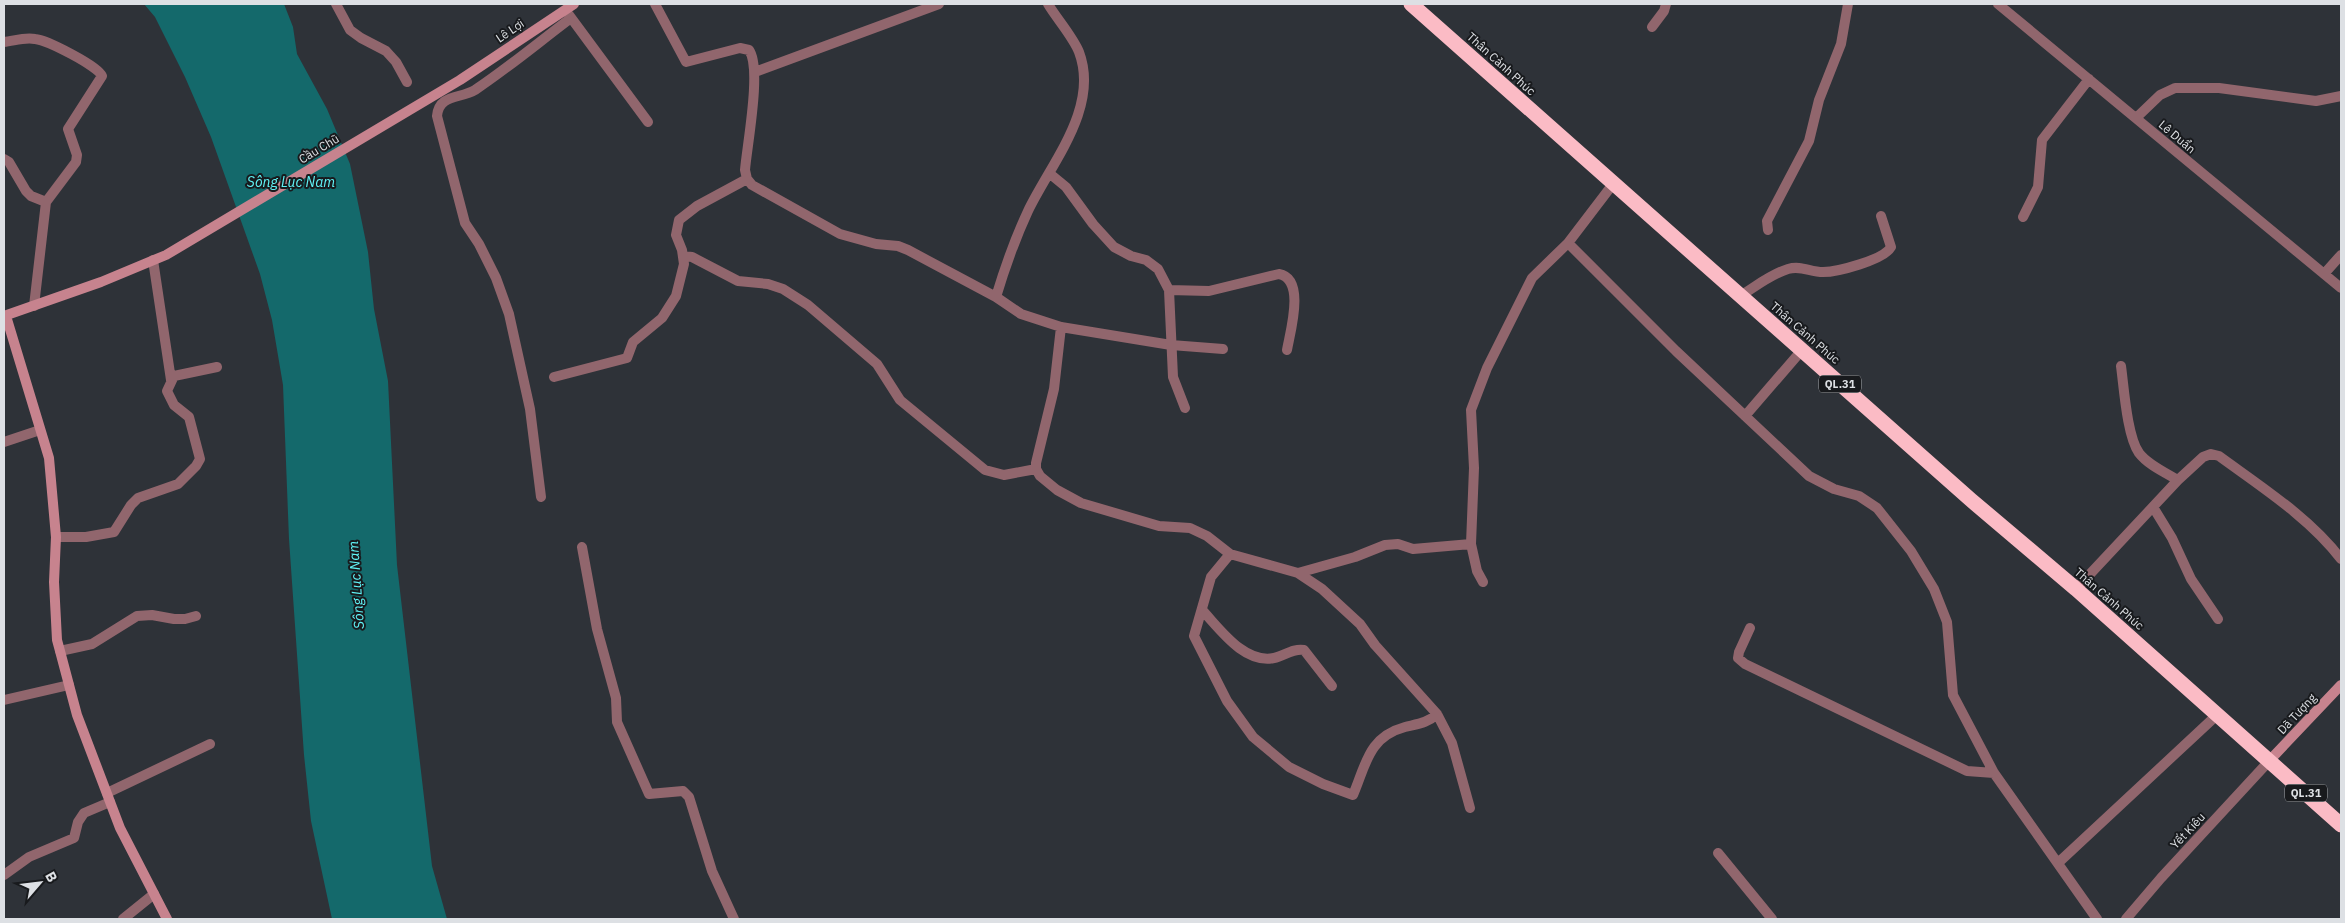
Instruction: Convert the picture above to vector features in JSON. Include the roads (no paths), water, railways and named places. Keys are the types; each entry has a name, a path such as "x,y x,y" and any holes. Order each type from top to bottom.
{"highway":[{"name":"Thân Cảnh Phúc","path":"1411,4 1970,500 2076,589 2270,760"},
{"name":"QL.31","path":"2270,760 2341,825"}],"street":[{"path":"336,4 350,30 386,51 407,82"},
{"path":"655,4 686,62 744,48 751,53 755,72 745,170 747,179 752,185 840,234 876,244 898,246 908,250 996,297 1021,314 1061,327 1171,345 1223,349"},
{"path":"755,72 939,4"},
{"path":"996,297 1008,256 1029,208 1077,118 1085,83 1079,51 1048,4"},
{"path":"1652,27 1664,11 1666,4"},
{"path":"1768,230 1767,221 1809,141 1819,100 1841,44 1848,4"},
{"name":"Lê Duẩn","path":"1998,4 2341,288"},
{"path":"541,497 530,409 509,314 496,278 479,244 465,223 437,116 438,107 444,100 473,91 570,11 648,122"},
{"name":"Lê Lợi","path":"460,80 570,11"},
{"path":"4,42 17,39 36,39 56,47 96,68 102,76 68,130 77,155 76,162 46,202 34,306"},
{"path":"2023,217 2038,187 2042,140 2089,79"},
{"name":"Cầu Chũ","path":"5,316 101,282 166,255 460,80"},
{"path":"2136,118 2160,95 2175,88 2219,88 2316,101 2341,96"},
{"path":"4,159 9,162 30,196 46,202"},
{"path":"1049,173 1066,187 1093,224 1114,247 1131,256 1146,260 1158,269 1169,290 1173,377 1185,408"},
{"path":"554,377 627,358 633,342 662,318 671,306 684,264 676,235 679,220 697,206 747,179"},
{"path":"1483,582 1477,571 1471,544 1474,468 1471,410 1487,368 1532,278 1568,243 1613,184"},
{"path":"1740,296 1789,268 1801,267 1820,272 1831,271 1877,258 1888,252 1890,247 1882,216"},
{"path":"1568,243 1676,352 1809,476 1834,488 1859,496 1877,508 1911,551 1934,589 1947,622 1953,695 1994,774 2097,919"},
{"path":"2324,274 2341,255"},
{"path":"682,256 692,256 738,281 768,284 784,289 808,305 877,364 900,400 985,470 1004,475 1036,469"},
{"path":"153,260 171,380"},
{"path":"1169,290 1210,290 1279,274 1286,276 1291,281 1295,314 1287,350"},
{"path":"5,316 50,458 56,537 54,582 57,640 60,652 77,715 120,828 166,919"},
{"path":"1061,327 1054,389 1036,469 1040,476 1057,490 1081,502 1159,526 1190,528 1207,536 1230,554 1298,572 1322,589 1360,624 1375,645 1437,714 1452,743 1470,808"},
{"path":"1745,416 1802,350"},
{"path":"2122,366 2127,410 2139,453 2149,462 2178,480"},
{"path":"56,537 86,537 114,532 131,505 138,498 178,484 196,466 200,459 199,450 189,418 174,405 168,397 167,391 174,376 217,368"},
{"path":"4,442 40,430"},
{"path":"2076,589 2178,480 2203,456 2211,454 2219,456 2288,507 2335,550 2341,559"},
{"path":"2153,507 2172,538 2191,579 2218,619"},
{"path":"1298,572 1355,557 1385,545 1398,544 1413,549 1471,544"},
{"path":"582,547 597,629 616,698 617,722 626,746 649,794 683,792 689,797 712,871 734,919"},
{"path":"1230,554 1211,577 1194,636 1196,644 1228,701 1253,737 1289,767 1323,784 1352,795 1371,749 1383,736 1398,729 1430,722 1437,714"},
{"path":"1202,610 1225,636 1252,655 1270,659 1299,649 1304,650 1332,686"},
{"path":"60,652 92,644 137,616 152,615 174,620 196,616"},
{"path":"1750,628 1738,658 1745,664 1967,771 1994,774"},
{"path":"4,700 69,685"},
{"name":"Dã Tượng","path":"2270,760 2341,685"},
{"path":"2058,863 2218,714"},
{"path":"4,876 29,857 74,838 78,822 84,814 108,797 210,744"},
{"name":"Yết Kiêu","path":"2126,919 2161,878 2270,760"},
{"path":"1718,853 1772,919"},
{"path":"123,919 154,894"}],"water":[{"name":"Sông Lục Nam","path":"144,4 284,4 293,27 297,54 327,109 350,164 368,252 374,309 388,381 397,565 432,866 447,919 332,919 311,821 304,755 289,539 283,385 272,320 260,274 211,137 185,77 155,17"}]}
